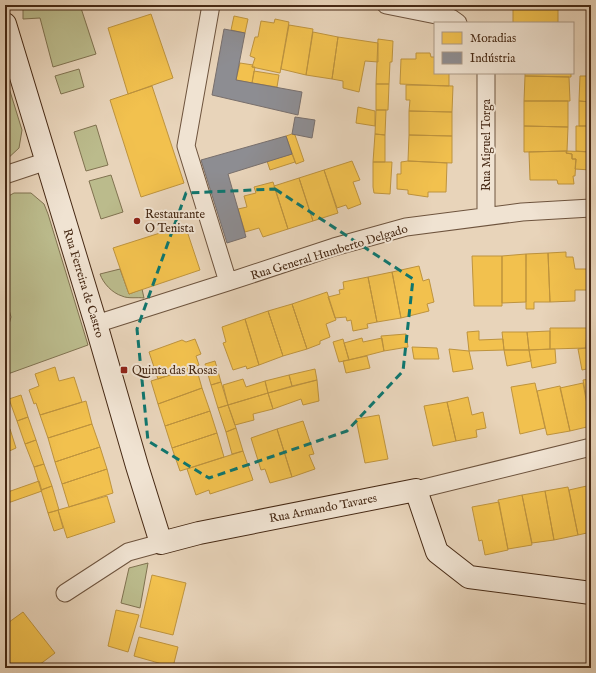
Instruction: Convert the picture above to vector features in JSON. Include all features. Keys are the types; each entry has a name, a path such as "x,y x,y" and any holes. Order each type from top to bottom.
{"street":[{"path":"211,5 186,146 228,282"},
{"path":"386,5 451,18 457,22"},
{"name":"Rua Ferreira de Castro","path":"5,24 161,542"},
{"name":"Rua Miguel Torga","path":"486,74 486,216"},
{"path":"5,175 47,161"},
{"name":"Rua General Humberto Delgado","path":"96,324 334,247 406,227 486,216 591,208"},
{"name":"Rua Armando Tavares","path":"65,593 128,552 161,542 198,533 416,490 591,447"},
{"path":"416,490 437,552 469,577 591,593"}],"highlighted area":[{"path":"275,189 413,279 403,371 347,431 209,478 148,441 137,329 186,193"}],"green space":[{"path":"23,5 80,5 96,54 53,67 40,18 23,19"},
{"path":"79,69 84,87 61,94 55,76"},
{"path":"5,75 22,130 19,148 5,161"},
{"path":"96,125 108,165 86,171 74,132"},
{"path":"111,175 123,212 101,219 89,181"},
{"path":"14,193 31,193 44,204 88,345 5,375 5,339 11,317 5,295 5,198"},
{"path":"120,269 129,294 142,289 144,298 130,298 118,295 111,290 100,274"},
{"path":"148,563 140,608 121,603 129,568"}],"building: Moradias":[{"path":"513,5 558,5 558,22 513,22"},
{"path":"151,14 173,78 128,94 108,28"},
{"path":"234,16 248,19 245,33 231,30"},
{"path":"275,19 289,22 280,73 252,67 255,58 250,56 255,37 258,37 261,21 274,23"},
{"path":"289,25 313,29 306,75 281,69"},
{"path":"313,32 338,37 332,79 306,75"},
{"path":"338,37 378,43 378,62 365,61 359,92 343,88 343,81 332,79"},
{"path":"378,39 393,41 389,84 376,84"},
{"path":"416,53 430,53 431,57 434,57 434,74 449,74 449,86 400,84 401,59 416,59"},
{"path":"240,63 253,65 252,67 255,67 252,83 236,80"},
{"path":"254,71 279,75 277,87 252,83"},
{"path":"525,74 571,74 571,77 525,76"},
{"path":"525,76 569,77 570,101 524,101"},
{"path":"580,76 591,76 591,102 579,101"},
{"path":"376,84 389,84 388,110 376,110"},
{"path":"406,85 453,86 452,112 409,111 410,100 406,100"},
{"path":"152,86 184,183 141,197 110,100"},
{"path":"524,101 568,101 568,127 524,126"},
{"path":"579,101 591,102 591,126 579,126"},
{"path":"358,107 375,111 375,126 356,123"},
{"path":"376,110 386,110 385,135 375,134"},
{"path":"409,111 452,112 452,136 409,135"},
{"path":"524,126 568,127 567,151 524,152"},
{"path":"576,126 591,126 591,152 576,151"},
{"path":"292,134 295,135 304,161 296,164 286,136"},
{"path":"375,134 385,135 385,162 373,162"},
{"path":"409,135 452,136 452,163 408,161"},
{"path":"567,151 566,153 572,154 572,159 576,159 575,176 573,176 574,184 558,184 557,180 530,180 529,152"},
{"path":"567,151 591,152 591,170 575,169 576,159 572,159 572,154 566,153"},
{"path":"292,154 295,162 270,170 267,161"},
{"path":"352,161 360,180 353,182 361,204 348,209 346,205 337,208 324,170"},
{"path":"373,162 392,162 390,194 374,193"},
{"path":"401,162 447,163 446,192 428,192 428,197 408,194 408,190 397,189 397,174 401,174"},
{"path":"324,170 338,213 313,221 299,178"},
{"path":"299,178 313,221 288,229 274,186"},
{"path":"273,182 288,229 263,237 259,228 245,232 238,209 247,207 244,196 256,193 254,187"},
{"path":"185,225 200,270 129,294 113,248"},
{"path":"566,252 566,257 573,257 575,269 589,269 588,290 575,290 575,301 550,302 548,253"},
{"path":"548,253 550,302 534,302 534,309 526,309 526,254"},
{"path":"526,254 526,302 502,303 502,256"},
{"path":"472,256 502,256 502,306 474,306"},
{"path":"419,266 423,281 429,279 434,302 427,304 429,311 401,318 392,272"},
{"path":"392,272 401,318 377,322 368,277"},
{"path":"368,277 377,322 367,324 368,328 353,331 351,320 347,321 346,317 335,318 328,297 340,294 339,290 344,289 343,282"},
{"path":"327,292 336,320 326,324 330,337 320,341 320,344 307,349 292,304"},
{"path":"292,304 307,349 283,356 268,311"},
{"path":"268,311 283,356 259,365 245,319"},
{"path":"245,319 259,365 247,369 246,366 233,370 223,343 226,342 222,327"},
{"path":"550,328 587,328 586,348 550,349"},
{"path":"587,330 591,331 591,348 586,348"},
{"path":"479,331 479,340 503,339 504,350 469,351 467,332"},
{"path":"550,331 550,349 529,350 527,332"},
{"path":"502,332 527,332 529,350 504,350"},
{"path":"406,334 408,347 384,351 381,336"},
{"path":"362,338 363,342 382,338 384,351 349,360 344,343"},
{"path":"195,339 201,354 196,356 199,365 158,379 149,352 182,340 186,342"},
{"path":"343,339 349,360 339,362 333,342"},
{"path":"412,347 437,348 439,359 414,359"},
{"path":"591,348 591,368 582,370 578,349"},
{"path":"449,349 469,351 473,369 453,372"},
{"path":"555,349 556,363 532,368 529,350"},
{"path":"504,350 529,350 531,361 507,366"},
{"path":"367,356 370,368 346,373 343,361"},
{"path":"215,361 221,382 211,385 205,364"},
{"path":"55,367 59,381 74,377 82,402 40,415 29,390 39,386 35,374"},
{"path":"196,367 202,388 158,404 151,381"},
{"path":"315,369 317,380 292,386 289,375"},
{"path":"589,373 591,373 591,421 583,380 590,379"},
{"path":"289,375 292,386 268,393 265,381"},
{"path":"243,379 246,387 265,381 268,393 228,405 223,385"},
{"path":"317,380 319,401 303,405 301,399 273,409 268,393"},
{"path":"221,382 228,405 218,408 211,385"},
{"path":"535,383 545,428 520,434 511,387"},
{"path":"583,383 591,426 570,431 560,388"},
{"path":"560,386 570,431 547,435 537,391"},
{"path":"202,388 210,411 165,426 158,404"},
{"path":"268,393 273,409 253,414 254,420 235,425 228,405"},
{"path":"21,395 28,417 17,421 9,399"},
{"path":"468,397 472,415 483,412 486,428 476,430 477,437 456,441 447,402"},
{"path":"86,401 92,424 48,438 40,415"},
{"path":"447,402 456,441 433,446 424,406"},
{"path":"228,405 236,428 226,432 218,408"},
{"path":"210,411 217,433 172,448 165,426"},
{"path":"379,415 388,459 365,463 356,419"},
{"path":"28,417 36,440 25,444 17,421"},
{"path":"303,421 314,454 309,455 315,469 292,477 277,429"},
{"path":"92,424 100,447 55,462 48,438"},
{"path":"236,428 243,451 232,454 226,432"},
{"path":"10,429 16,448 5,453 5,430"},
{"path":"277,429 292,477 270,483 265,469 261,470 251,438"},
{"path":"217,433 224,457 180,471 172,448"},
{"path":"36,440 44,464 34,467 25,444"},
{"path":"100,447 107,469 62,484 55,462"},
{"path":"243,451 253,480 210,494 209,490 196,495 187,469"},
{"path":"44,464 52,486 41,490 34,467"},
{"path":"107,469 113,493 69,507 62,484"},
{"path":"39,481 42,491 5,504 5,493"},
{"path":"591,485 591,532 578,535 569,490"},
{"path":"52,486 59,510 48,513 41,490"},
{"path":"568,487 578,535 554,540 545,491"},
{"path":"545,491 554,540 532,543 522,495"},
{"path":"522,495 532,545 508,549 498,500"},
{"path":"107,496 115,522 67,538 58,510"},
{"path":"499,502 508,550 485,555 482,540 479,541 472,507"},
{"path":"58,510 63,528 54,531 48,513"},
{"path":"152,575 186,583 173,635 140,627"},
{"path":"116,610 139,615 128,652 108,646"},
{"path":"23,612 55,653 35,668 5,668 5,625"},
{"path":"139,637 178,647 173,667 134,656"}],"building: Indústria":[{"path":"224,29 245,33 236,80 302,92 298,115 212,95"},
{"path":"295,117 315,120 312,138 292,134"},
{"path":"286,136 292,154 228,174 246,237 227,243 201,160"}],"place":[{"name":"Restaurante O Tenista","path":"137,221"},
{"name":"Quinta das Rosas","path":"124,370"}]}
